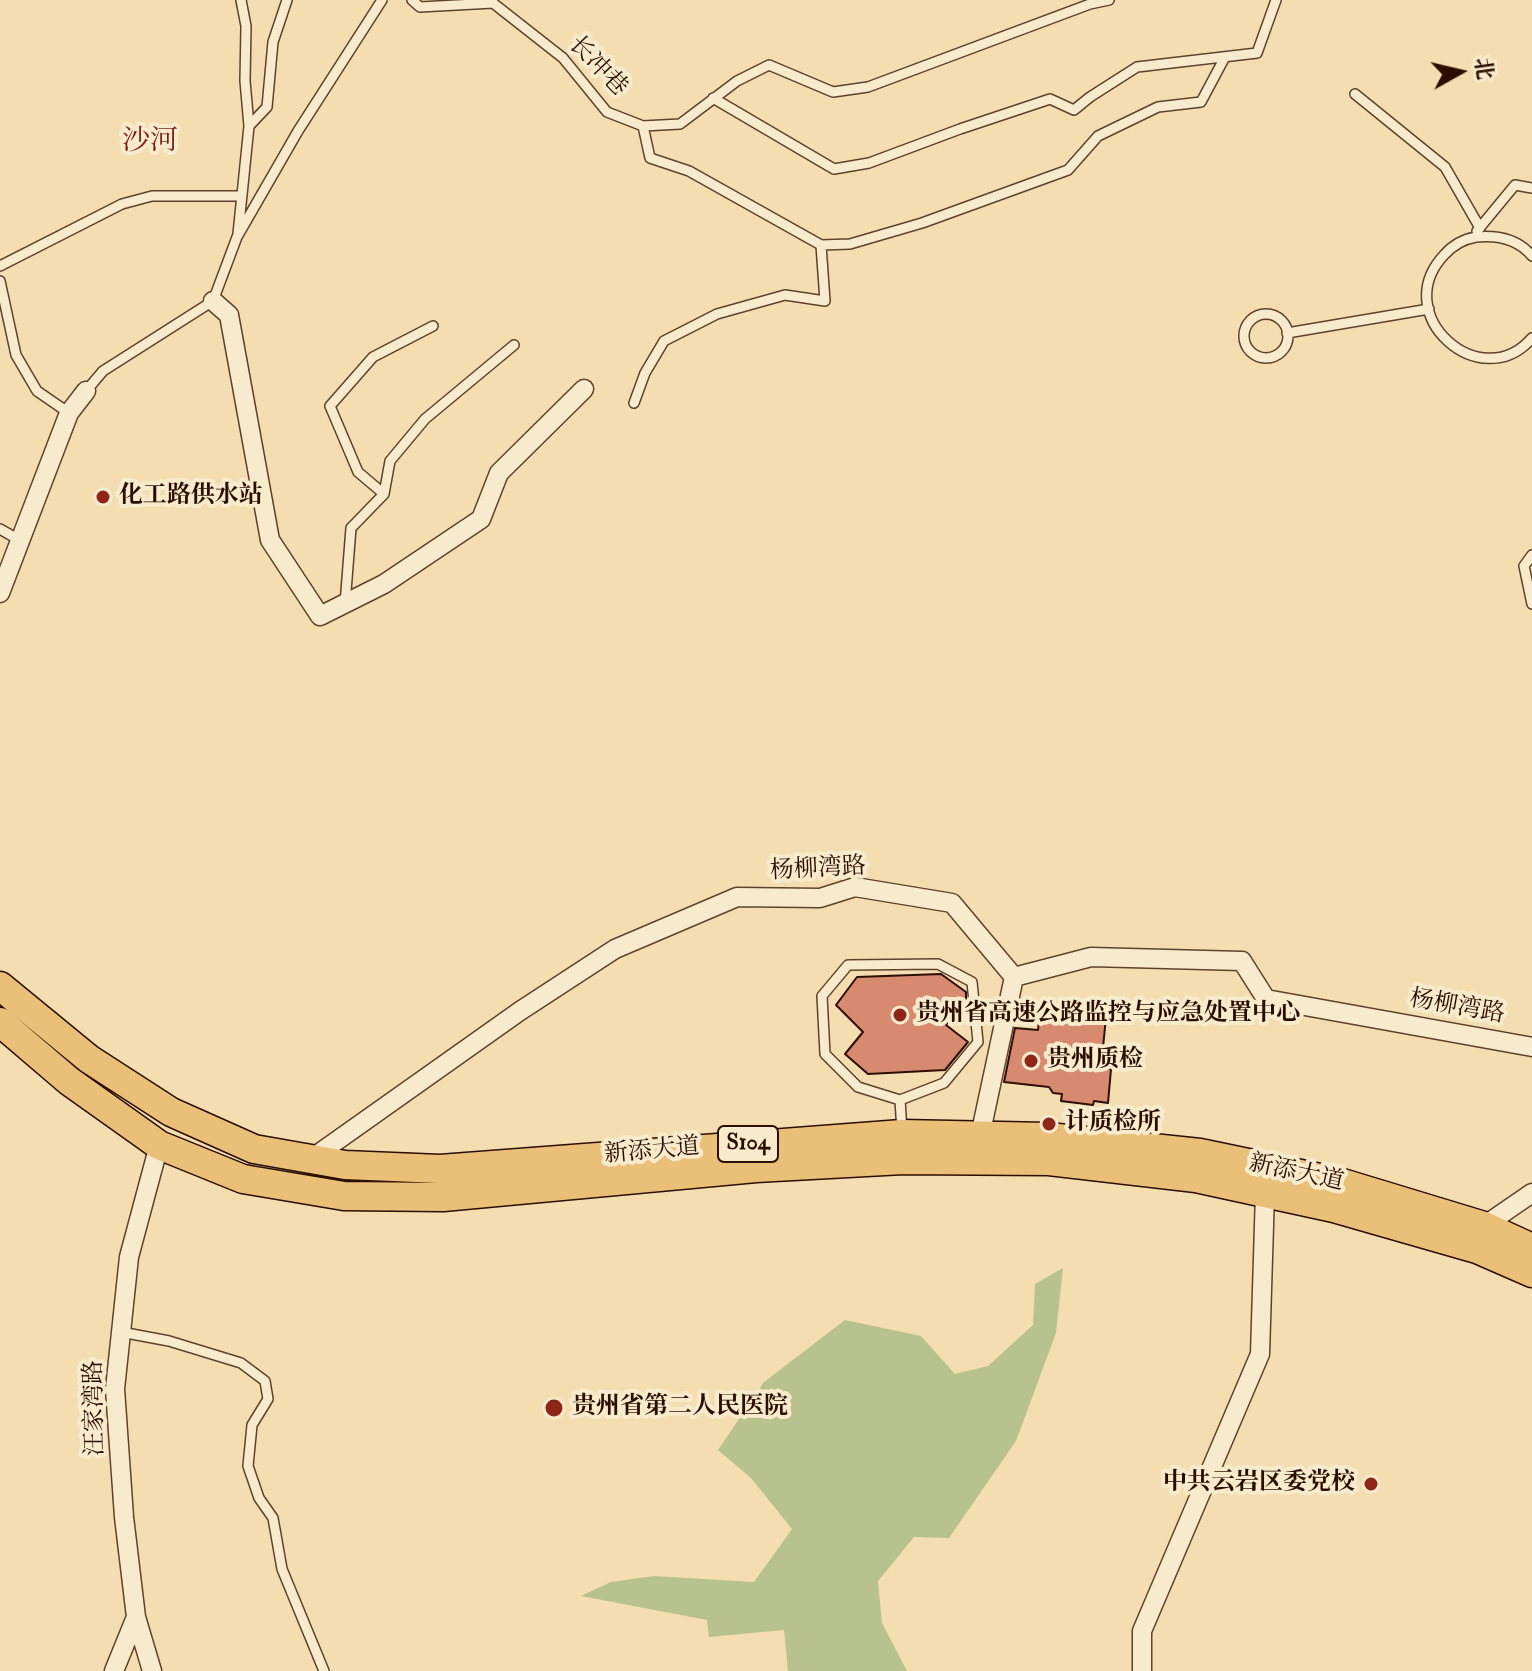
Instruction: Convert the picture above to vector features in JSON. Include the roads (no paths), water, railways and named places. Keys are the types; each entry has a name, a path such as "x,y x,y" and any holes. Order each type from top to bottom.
{"main road":[{"name":"新添大道","path":"0,986 89,1059 171,1112 254,1149 345,1165 440,1169 902,1134 1048,1137 1200,1153 1339,1182 1480,1238 1532,1273"},
{"name":"新添大道","path":"0,1022 69,1081 159,1145 243,1179 344,1196 443,1197 756,1168 903,1160 1049,1161 1196,1178 1532,1248"}],"street":[{"path":"213,301 229,315 270,540 320,616 384,584 481,519 499,473 584,389"},
{"path":"0,593 69,413 86,391"},
{"name":"杨柳湾路","path":"311,1159 520,1011 615,949 737,897 820,898 855,887 952,903 1014,977 1091,957 1242,961 1266,999 1532,1047"},
{"path":"980,1136 1014,977"},
{"name":"汪家湾路","path":"152,1671 136,1617 124,1517 115,1389 129,1257 159,1145"},
{"path":"1142,1671 1142,1631 1260,1354 1265,1193"},
{"path":"1480,1238 1532,1193"},
{"path":"114,1671 136,1617"}],"lane":[{"path":"237,237 249,126 245,81 246,26 241,0"},
{"path":"249,126 267,107 273,42 287,0"},
{"path":"86,391 103,371 213,301 237,237 298,131 382,0"},
{"name":"长冲巷","path":"412,0 420,7 493,3 563,58 607,112 643,126 680,124 737,81 769,65 833,92 868,87 1090,4 1109,0"},
{"path":"713,98 834,169 869,163 1050,99 1074,110 1137,67 1257,53 1276,0"},
{"path":"643,126 650,158 689,171 821,245 850,244 922,223 1068,170 1098,136 1158,107 1201,102 1225,57"},
{"path":"1355,94 1445,167 1480,228"},
{"path":"1532,188 1515,185 1470,238 1451,248 1437,263 1429,281 1427,300 1431,319 1440,335 1455,348 1472,356 1491,358 1510,354 1532,338"},
{"path":"0,266 122,204 152,196 242,196"},
{"path":"1470,238 1491,235 1511,240 1532,256"},
{"path":"634,403 645,373 664,341 717,314 785,295 825,301 821,245"},
{"path":"0,281 16,355 37,391 69,413"},
{"path":"1287,333 1429,309"},
{"path":"1262,315 1275,317 1285,326 1287,333 1285,347 1280,353 1267,358 1253,354 1245,341 1246,328 1262,315"},
{"path":"384,494 358,472 330,406 373,357 433,326"},
{"path":"345,604 351,528 384,494 390,461 425,419 514,345"},
{"path":"0,529 21,541"},
{"path":"1532,555 1524,566 1532,604"},
{"path":"938,964 972,982 978,1042 944,1083 900,1100 858,1087 825,1054 822,996 848,965 938,964"},
{"path":"900,1100 902,1134"},
{"path":"121,1332 169,1341 241,1363 265,1381 268,1399 252,1425 248,1466 259,1498 273,1518 282,1569 324,1671"}],"place":[{"name":"化工路供水站","path":"103,497"},
{"name":"贵州省高速公路监控与应急处置中心","path":"900,1015"},
{"name":"贵州质检","path":"1031,1061"},
{"name":"计质检所","path":"1049,1124"},
{"name":"贵州省第二人民医院","path":"554,1408"},
{"name":"中共云岩区委党校","path":"1371,1484"}],"district":[{"name":"沙河","path":"150,143"}]}
